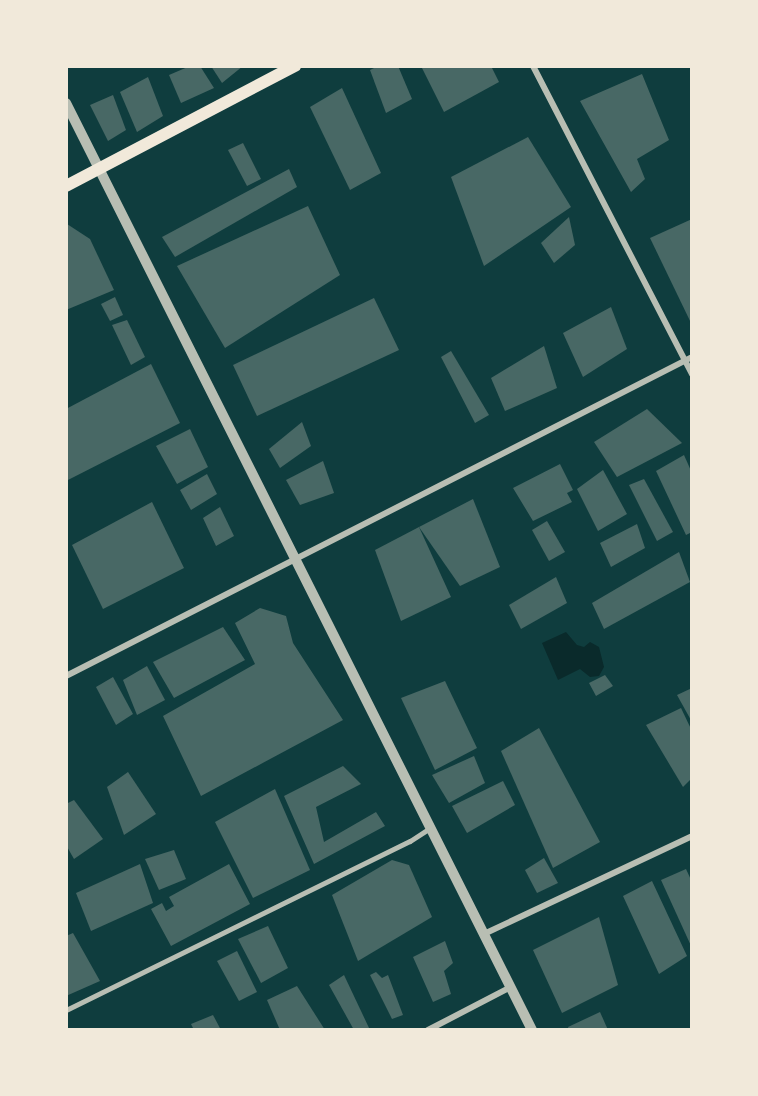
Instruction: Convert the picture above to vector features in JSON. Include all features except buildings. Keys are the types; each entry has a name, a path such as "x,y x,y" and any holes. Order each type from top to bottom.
{"main road":[{"path":"66,186 295,66"}],"street":[{"path":"533,66 689,359 692,374"},
{"path":"66,103 486,933 532,1030"},
{"path":"66,676 689,359"},
{"path":"66,1010 410,841 431,827"},
{"path":"486,933 692,836"},
{"path":"429,1030 511,987"}],"water":[{"path":"566,632 577,645 584,647 590,642 599,647 604,667 599,676 590,677 580,669 558,680 542,643"}]}
